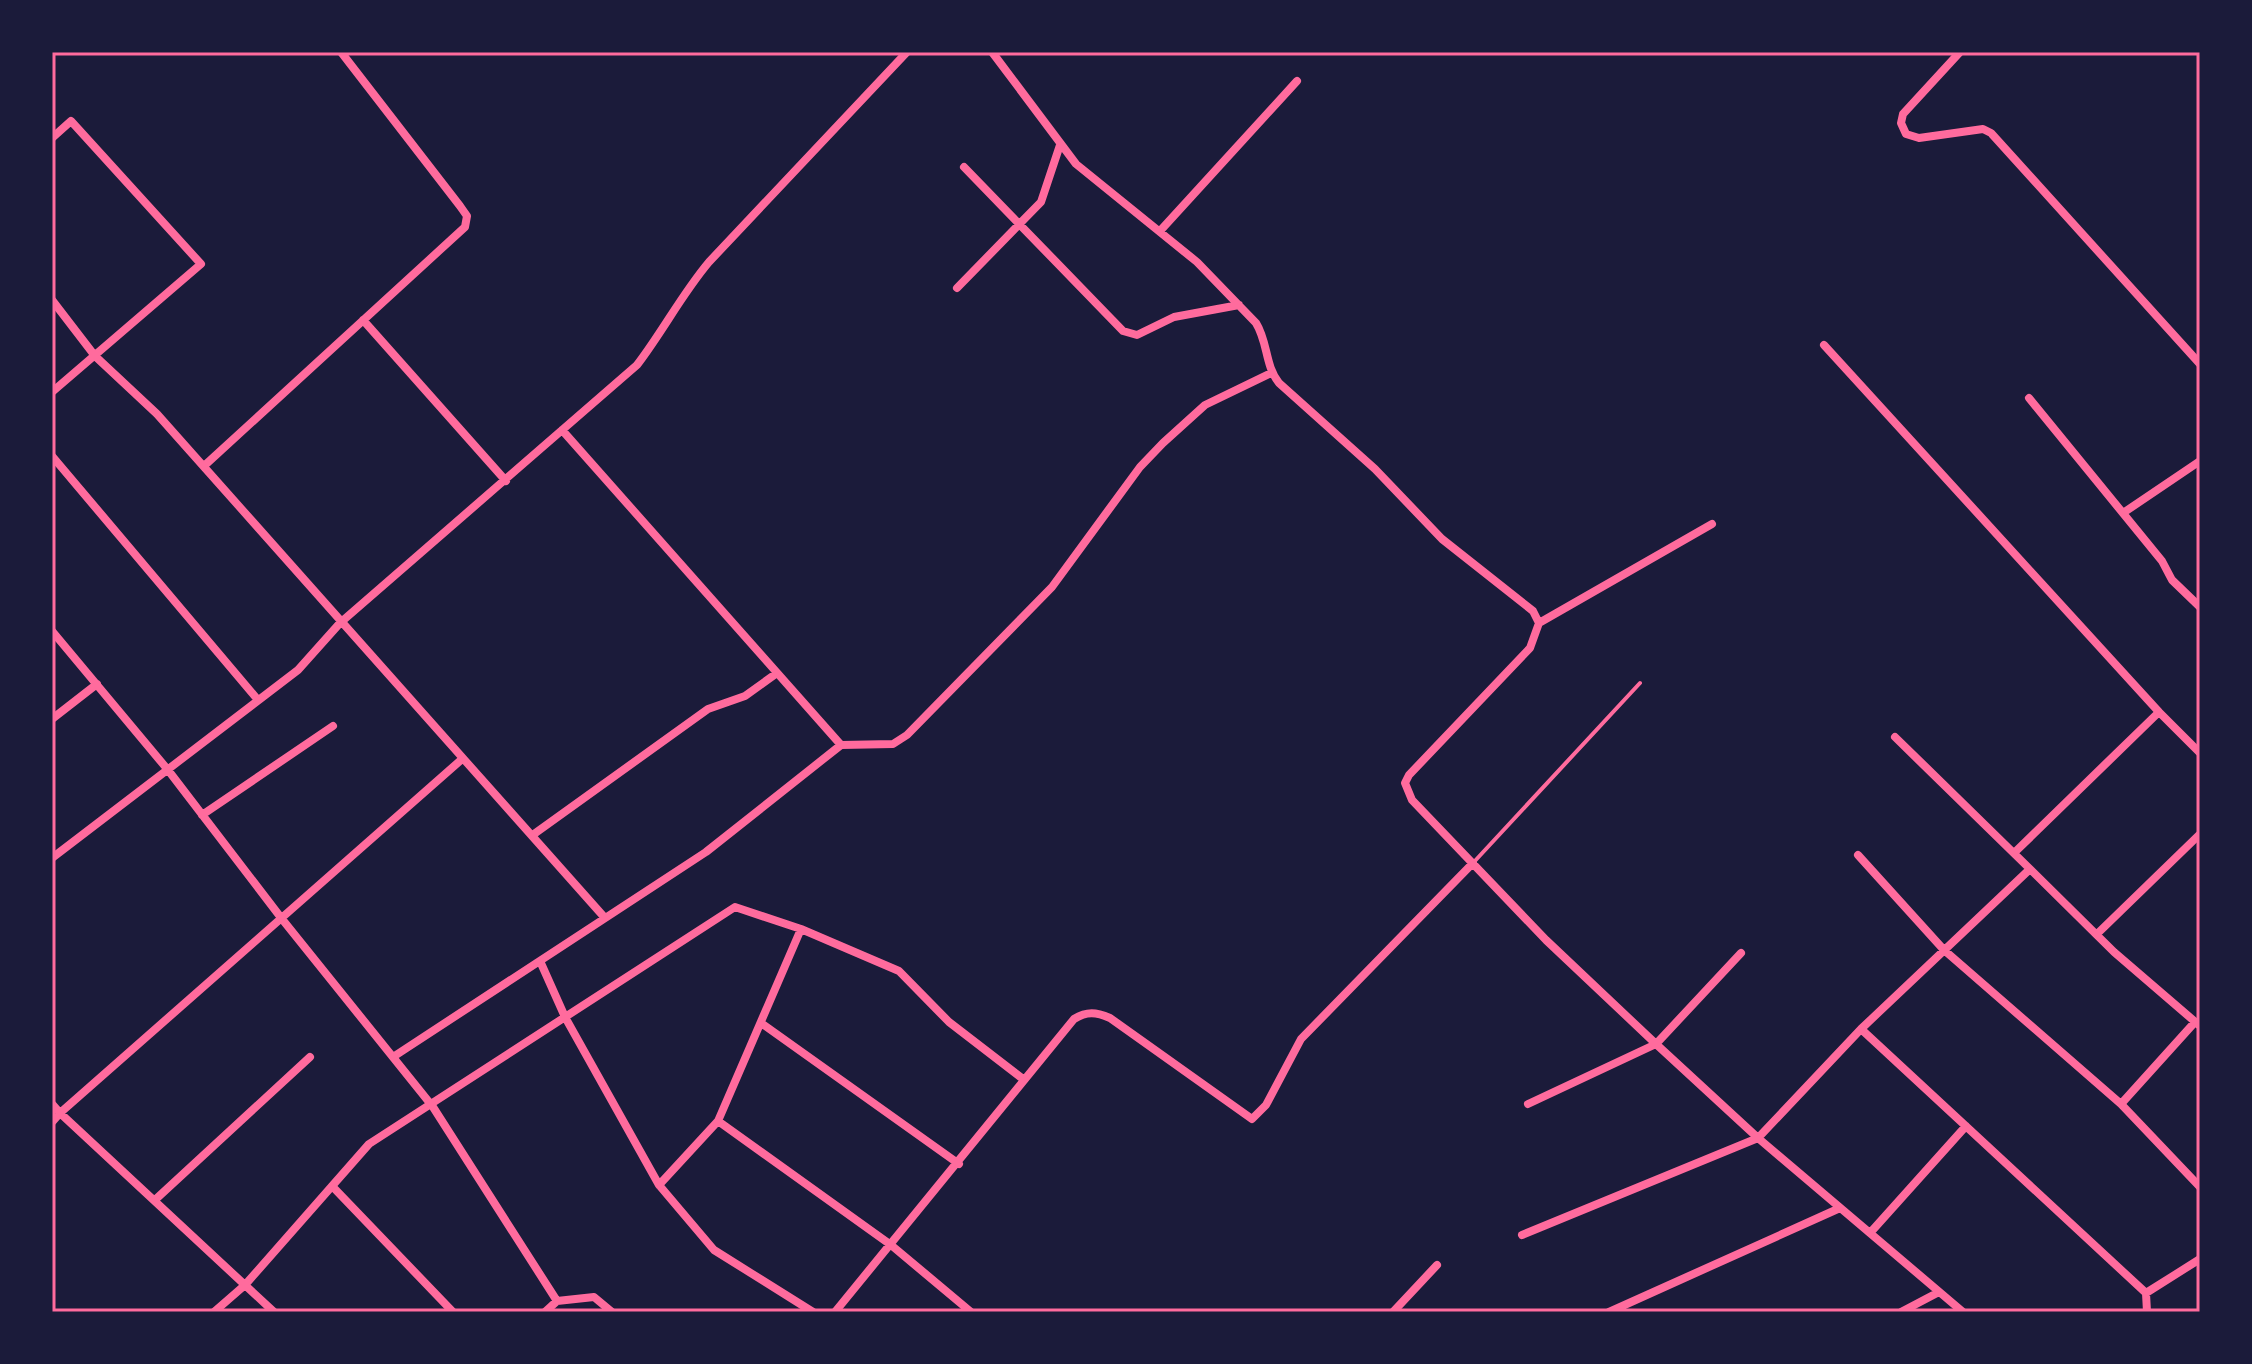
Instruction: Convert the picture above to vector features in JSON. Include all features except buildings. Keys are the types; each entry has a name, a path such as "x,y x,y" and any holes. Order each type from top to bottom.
{"street":[{"path":"204,466 465,227 467,216 341,52"},
{"path":"52,858 298,670 340,623 637,365 670,322 682,294 709,262 907,52"},
{"path":"992,52 1035,105 1076,164 1160,231 1239,305 1263,333 1271,373 1375,469 1431,529 1523,602 1539,623"},
{"path":"1960,52 1903,114 1901,123 1906,134 1919,138 1983,129 1991,133 2200,364"},
{"path":"1160,231 1297,81"},
{"path":"52,138 71,121 201,264 52,392"},
{"path":"957,288 1019,228 1041,202 1060,145"},
{"path":"964,167 1019,228 1129,334 1137,335 1174,317 1239,305"},
{"path":"52,300 95,356 157,414 461,760 534,834 605,918"},
{"path":"363,320 506,481"},
{"path":"1824,345 2200,753"},
{"path":"393,1057 706,852 841,745 893,744 907,735 1052,587 1140,467 1163,443 1205,405 1271,373"},
{"path":"2029,398 2162,561 2172,580 2200,607"},
{"path":"562,430 841,745"},
{"path":"52,456 258,700"},
{"path":"2123,513 2200,461"},
{"path":"1712,524 1539,623 1530,648 1409,775 1405,783 1412,800 1546,940 1758,1138 1963,1312"},
{"path":"52,631 168,770 282,919 431,1104 557,1301"},
{"path":"534,834 708,709 745,696 777,673"},
{"path":"52,719 97,684"},
{"path":"2014,853 2159,712"},
{"path":"202,815 333,726"},
{"path":"1895,737 2097,934 2197,1024 2121,1104"},
{"path":"52,1122 461,760"},
{"path":"2097,934 2200,834"},
{"path":"1858,855 1944,950 2121,1104 2200,1187"},
{"path":"835,1312 959,1164 1023,1079 1074,1019 1083,1013 1110,1018 1252,1119 1266,1105 1301,1039 1473,863"},
{"path":"1522,1235 1758,1138 1861,1029 2030,869"},
{"path":"214,1312 245,1285 369,1144 735,907 801,929 899,971 949,1022 1023,1079"},
{"path":"659,1185 718,1121 801,929"},
{"path":"1528,1104 1656,1044 1741,953"},
{"path":"540,961 565,1017 659,1185 714,1250 813,1312"},
{"path":"761,1023 959,1164"},
{"path":"1861,1029 2146,1293 2147,1312"},
{"path":"156,1199 310,1057"},
{"path":"52,1104 274,1312"},
{"path":"718,1121 891,1245 971,1312"},
{"path":"1870,1233 1966,1126"},
{"path":"332,1186 453,1312"},
{"path":"1609,1312 1840,1208"},
{"path":"2146,1293 2200,1259"},
{"path":"1393,1312 1437,1265"},
{"path":"1901,1312 1939,1292"},
{"path":"547,1312 557,1301 594,1297 612,1312"}],"lane":[{"path":"1473,863 1640,683"}]}
